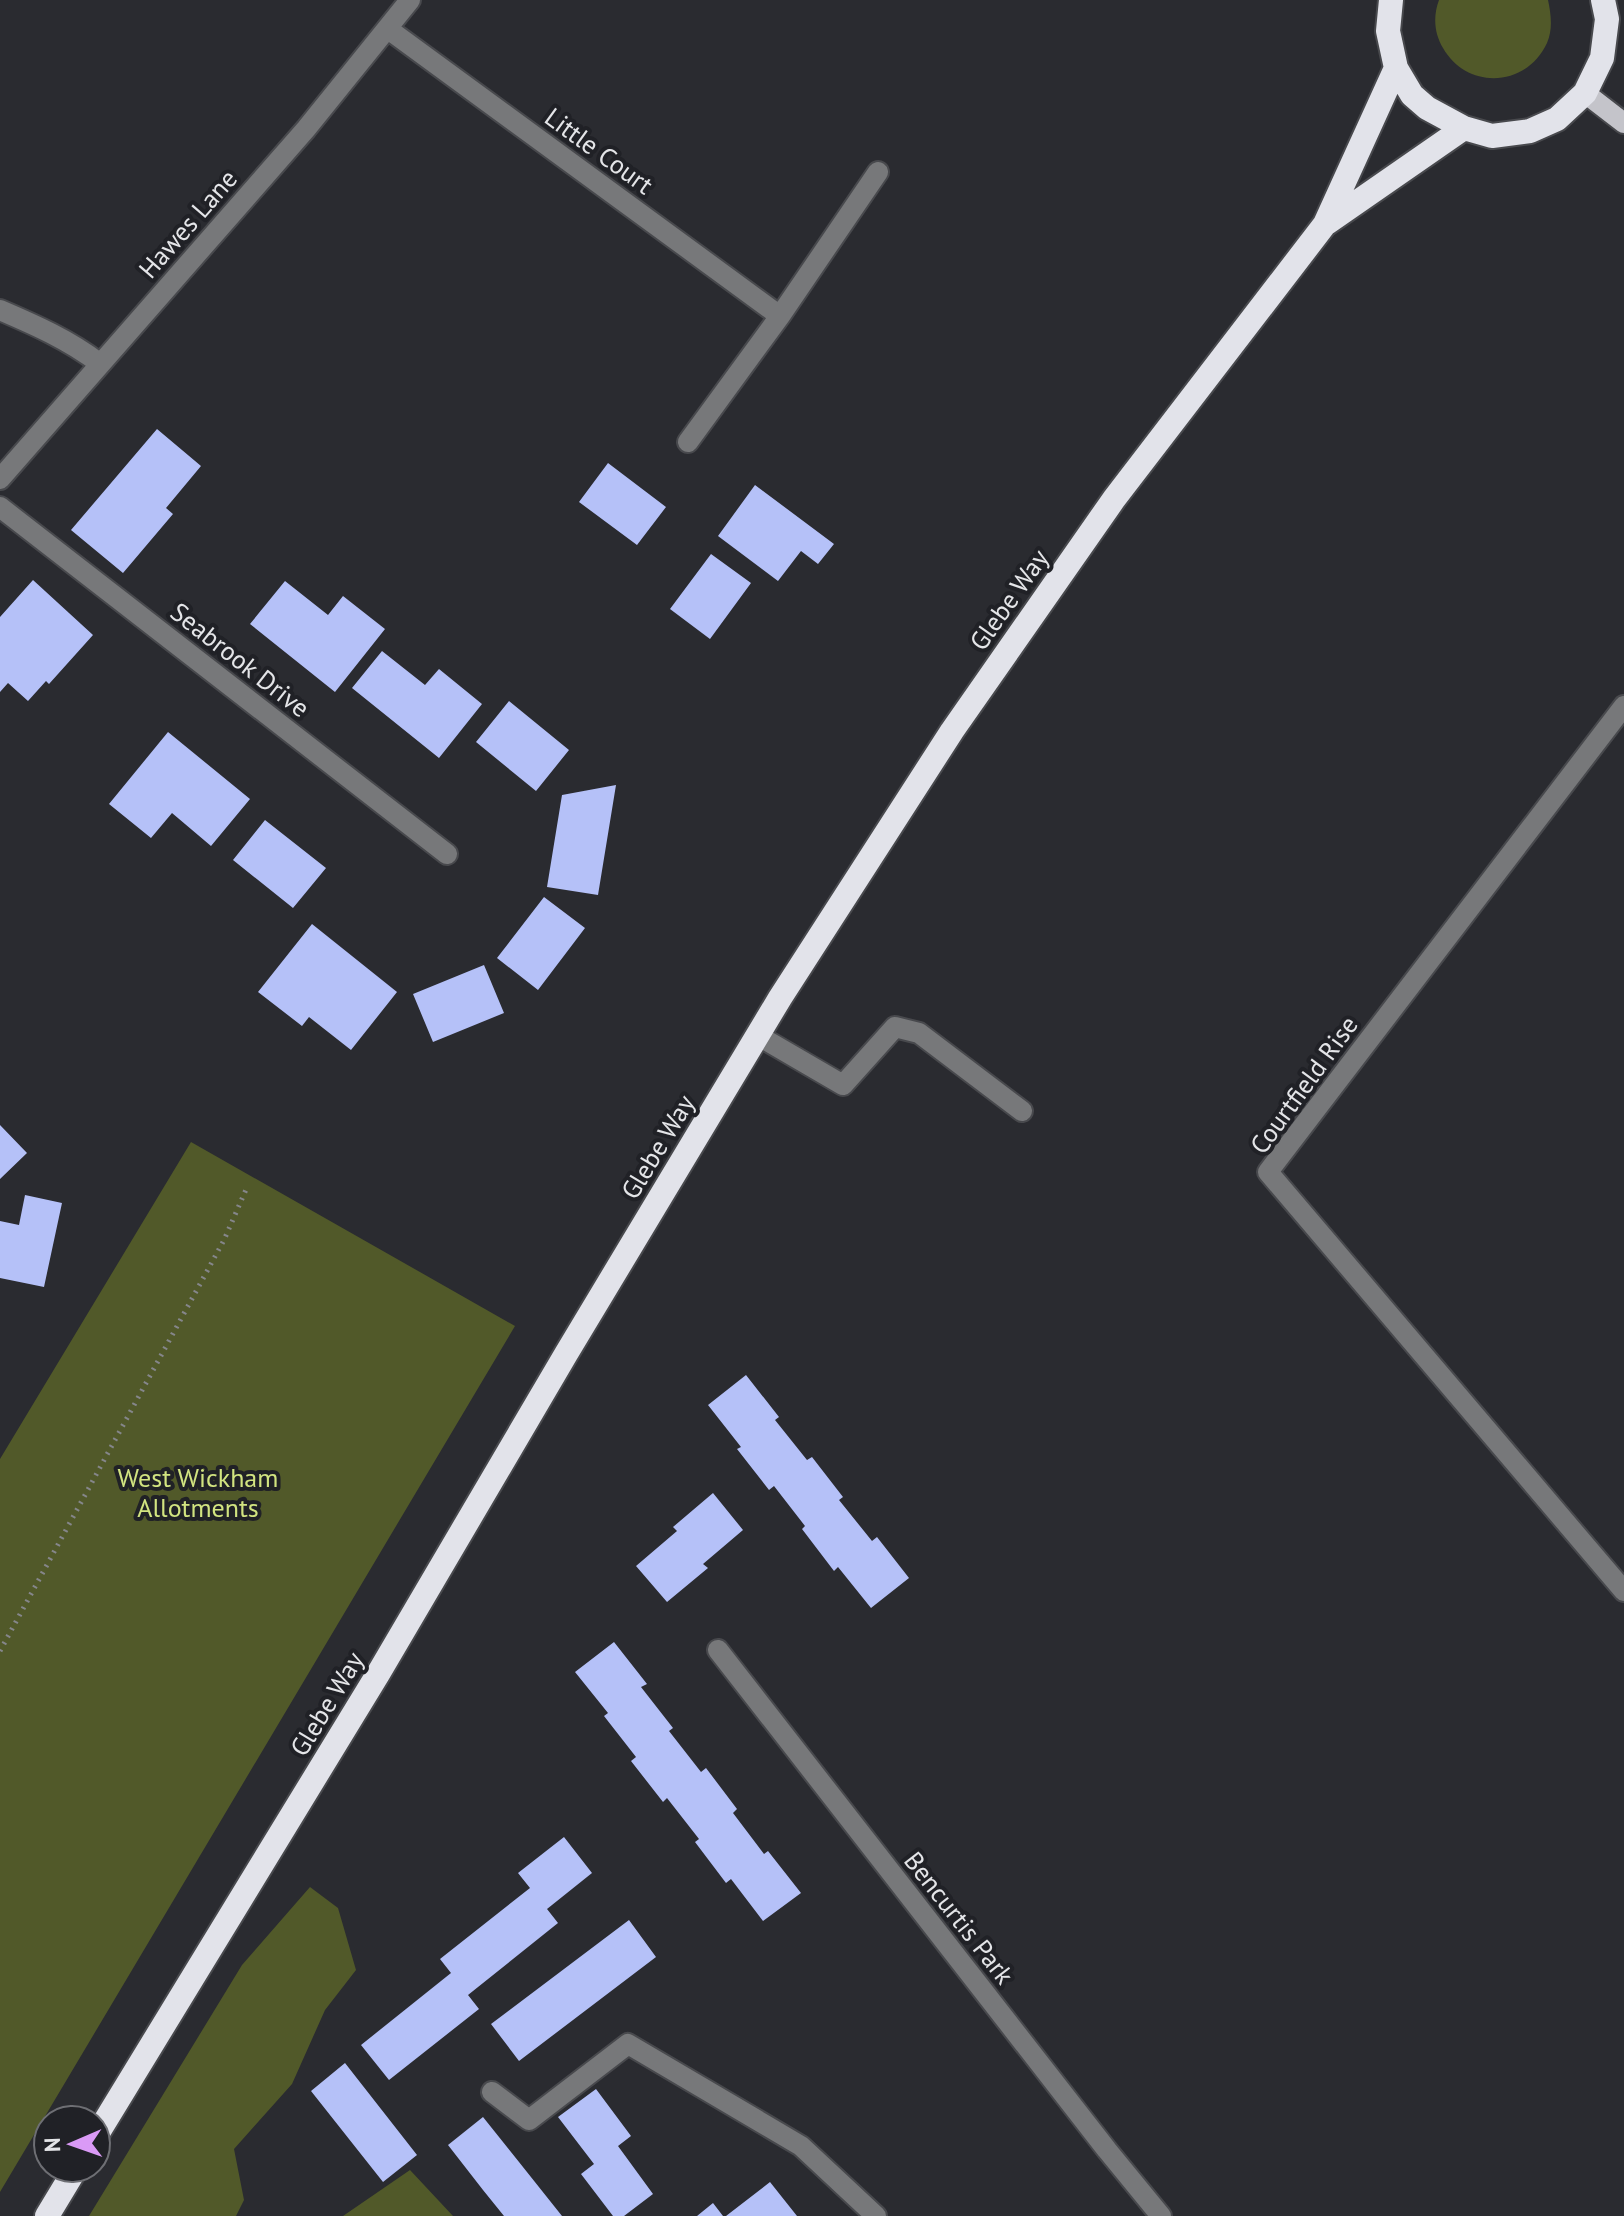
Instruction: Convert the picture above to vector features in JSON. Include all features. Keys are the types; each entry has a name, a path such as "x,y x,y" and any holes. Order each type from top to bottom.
{"highway":[{"path":"1391,0 1388,31 1396,68 1412,95 1427,108 1464,128 1492,136 1530,131 1557,119 1585,93 1602,58 1607,19 1603,0"},
{"name":"Glebe Way","path":"112,2110 378,1674 757,1035 895,818 1032,616 1131,475 1325,224 1396,68"},
{"name":"Glebe Way","path":"1325,224 1464,128"},
{"path":"47,2216 66,2184"}],"main road":[{"path":"1585,93 1624,123"}],"street":[{"name":"Hawes Lane","path":"0,479 306,129 410,0"},
{"name":"Little Court","path":"388,29 780,316"},
{"path":"688,442 780,316 878,172"},
{"path":"0,310 51,332 99,363"},
{"name":"Seabrook Drive","path":"0,507 447,854"},
{"name":"Courtfield Rise","path":"1624,706 1268,1172 1624,1591"},
{"path":"757,1035 843,1085 895,1027 919,1033 1022,1111"},
{"name":"Bencurtis Park","path":"718,1650 1161,2216"},
{"path":"492,2092 529,2120 628,2044 801,2146 863,2212"}],"path":[{"path":"0,1651 224,1240 248,1185"}],"green space":[{"path":"1439,0 1548,0 1551,22 1547,43 1525,69 1496,78 1481,77 1453,62 1443,48 1435,18"},
{"name":"West Wickham Allotments","path":"191,1142 515,1326 52,2104 32,2104 32,2138 0,2192 0,1459"},
{"path":"310,1887 338,1908 356,1970 325,2010 292,2084 234,2149 244,2200 236,2216 89,2216 109,2184 112,2184 112,2178 242,1965"},
{"path":"410,2170 453,2216 343,2216"}],"building":[{"path":"157,429 201,466 166,508 173,514 123,573 71,530"},
{"path":"608,463 666,507 637,545 579,502"},
{"path":"755,485 834,544 818,564 801,551 778,581 718,536"},
{"path":"711,554 751,583 710,639 670,609"},
{"path":"33,580 93,635 49,684 46,681 28,701 8,683 0,692 0,617"},
{"path":"285,581 328,615 343,596 385,629 335,692 250,624"},
{"path":"382,651 425,685 439,669 482,704 439,758 352,688"},
{"path":"509,701 569,750 536,791 476,742"},
{"path":"168,732 250,799 211,846 172,813 151,838 109,804"},
{"path":"616,785 598,895 547,887 562,795"},
{"path":"265,820 326,868 293,908 233,860"},
{"path":"544,897 585,928 538,990 497,958"},
{"path":"312,924 397,992 351,1050 309,1017 302,1026 258,992"},
{"path":"484,965 504,1013 433,1042 413,994"},
{"path":"0,1125 27,1153 0,1179"},
{"path":"25,1195 62,1203 44,1287 0,1278 0,1221 19,1225"},
{"path":"746,1375 779,1417 775,1420 807,1460 812,1457 843,1497 839,1500 872,1541 877,1537 909,1578 871,1608 838,1567 834,1571 802,1529 805,1526 774,1486 769,1490 708,1405"},
{"path":"713,1493 743,1530 703,1564 708,1568 667,1602 636,1566 677,1531 673,1527"},
{"path":"614,1642 647,1684 641,1687 673,1728 669,1731 701,1772 706,1768 737,1809 733,1813 764,1854 768,1851 801,1893 763,1921 731,1879 726,1883 695,1842 699,1839 667,1798 663,1802 631,1761 636,1757 604,1716 608,1713 575,1672"},
{"path":"564,1837 592,1873 547,1909 558,1923 468,1995 479,2009 389,2080 361,2045 451,1973 440,1959 530,1888 518,1873"},
{"path":"629,1920 656,1957 519,2061 491,2024"},
{"path":"345,2063 417,2155 383,2182 311,2091"},
{"path":"596,2089 631,2136 618,2146 653,2194 624,2216 613,2216 581,2174 594,2164 558,2117"},
{"path":"483,2117 562,2216 504,2216 483,2190 448,2145"},
{"path":"770,2182 797,2216 726,2216"},
{"path":"713,2203 723,2216 697,2216"}]}
